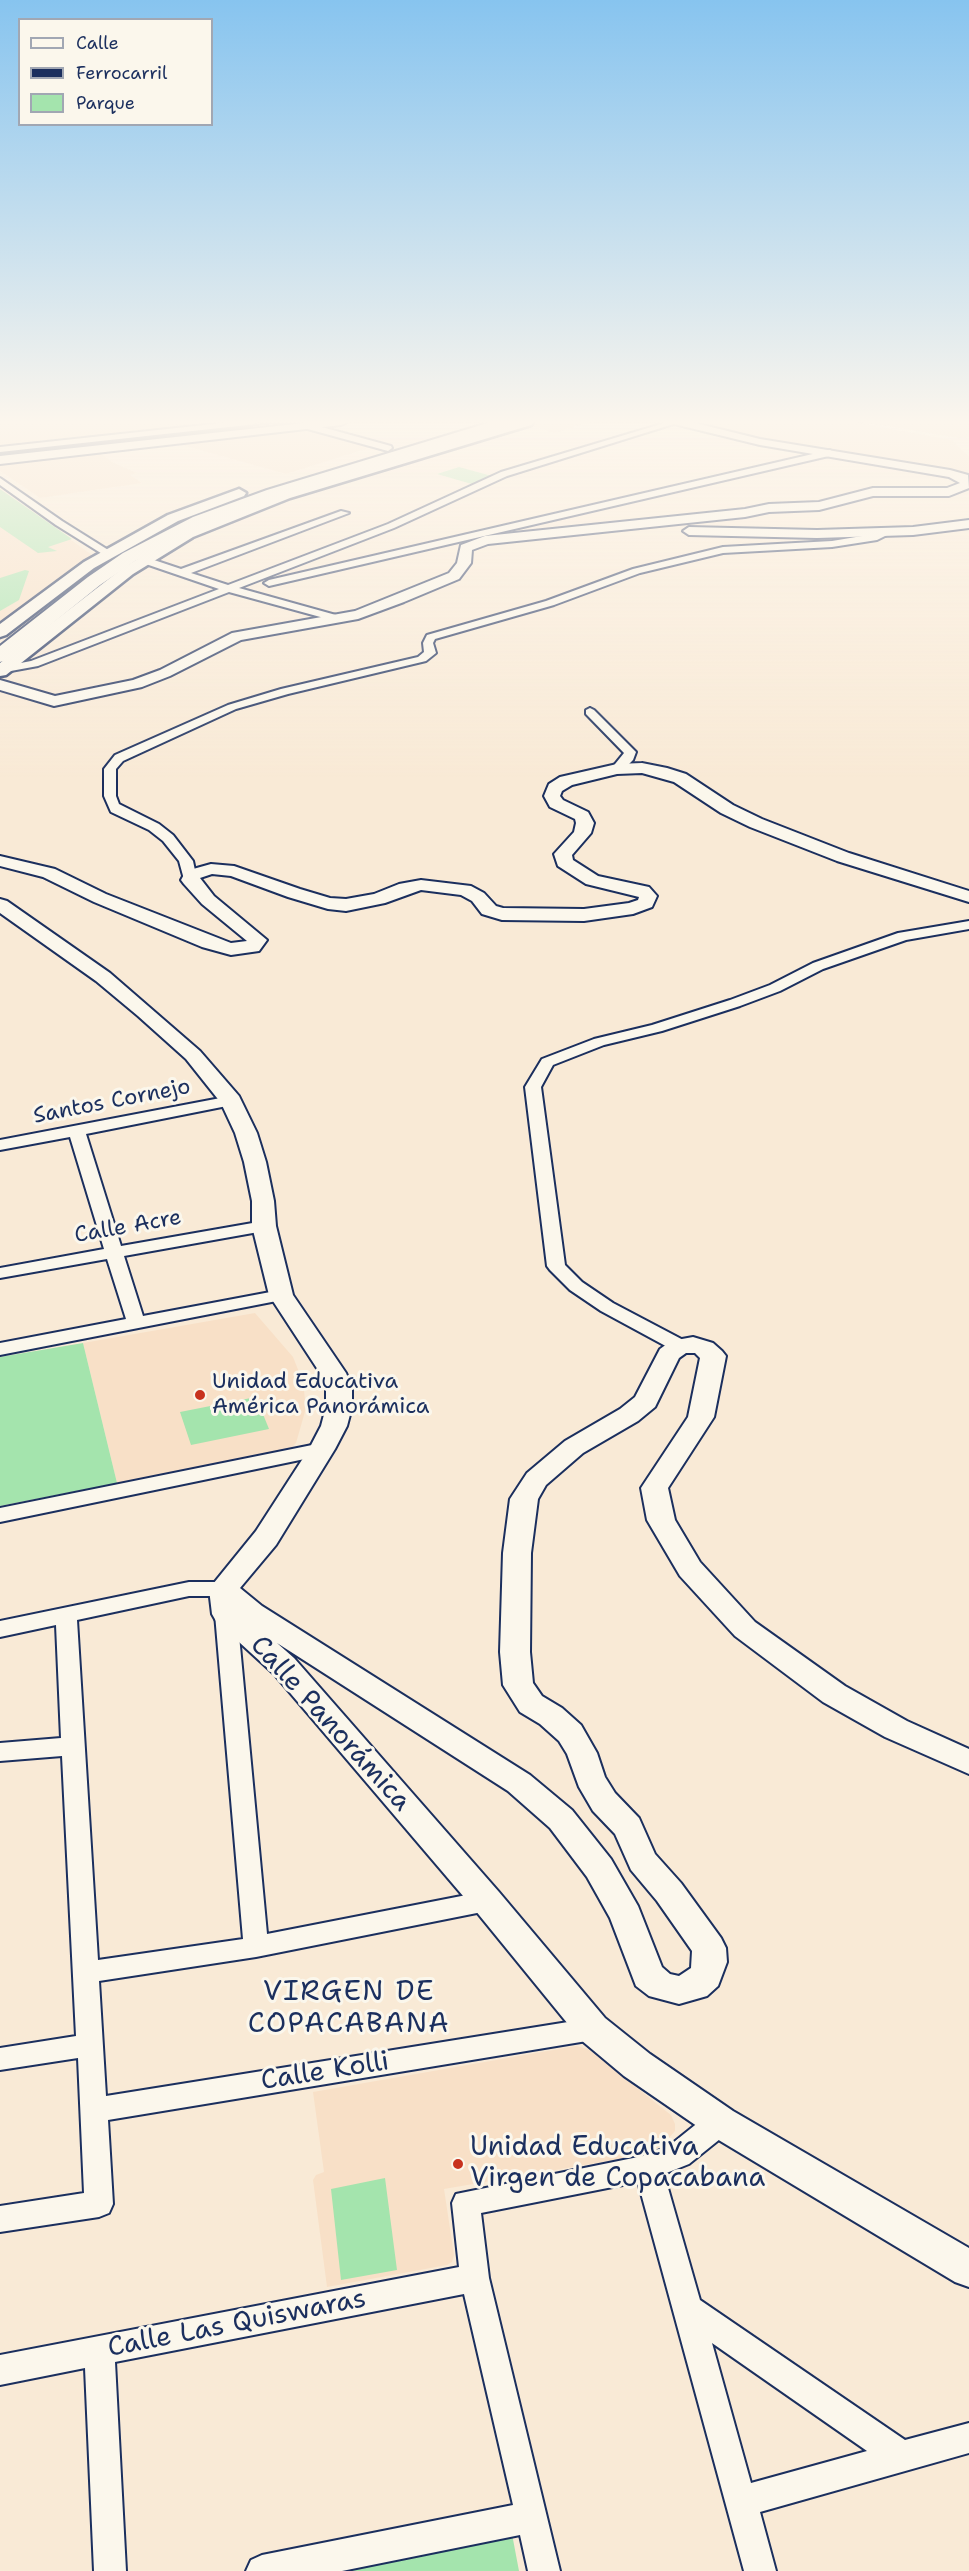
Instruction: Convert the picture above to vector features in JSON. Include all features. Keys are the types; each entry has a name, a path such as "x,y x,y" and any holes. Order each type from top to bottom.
{"highway":[{"path":"0,646 115,560 144,542"},
{"path":"1,666 129,557 158,542"}],"main road":[{"path":"0,632 108,553 128,542"},
{"path":"1,666 144,560 174,542"}],"street":[{"path":"90,542 108,553"},
{"path":"181,573 266,542"},
{"path":"1,666 34,664 350,542"},
{"path":"229,589 270,583 442,542"},
{"path":"438,543 466,548 477,542"},
{"path":"0,861 49,873 100,898 221,948 252,947 258,940 208,900 190,880 186,861 168,838 154,827 116,809 110,796 110,769 119,758 232,707 285,691 422,659 430,653 428,643 431,637 532,608 637,571 723,550 845,542"},
{"path":"0,686 54,701 153,679 244,633 358,615 454,576 464,563 466,548"},
{"path":"144,560 229,589 339,619"},
{"path":"590,712 630,752 629,758 617,769"},
{"path":"190,880 192,875 199,872 221,869 234,871 316,900 346,905 379,899 405,888 421,885 465,890 478,897 489,910 502,914 584,915 633,908 646,903 648,896 643,891 592,880 564,862 562,854 582,833 585,823 582,816 556,803 552,796 555,788 566,781 617,769 642,768 661,771 688,782 727,808 756,823 843,857 969,897"},
{"path":"0,905 103,977 145,1012 193,1055 231,1101 246,1133 255,1162 263,1201 264,1226 281,1295 333,1373 339,1388 339,1407 334,1426 322,1449 225,1602 256,1947"},
{"path":"680,1346 607,1307 576,1286 556,1266 533,1087 547,1062 599,1042 657,1028 735,1003 775,988 818,966 903,936 948,927 969,926"},
{"name":"Santos Cornejo","path":"0,1145 231,1101"},
{"path":"77,1132 136,1323"},
{"name":"Calle Acre","path":"0,1273 264,1226"},
{"path":"0,1348 281,1295"},
{"path":"0,1629 189,1589 252,1613 519,1783 561,1819 599,1868 626,1916 648,1976 660,1986 679,1990 695,1986 706,1976 710,1962 709,1948 669,1892 642,1861 628,1827 604,1802 590,1779 582,1753 570,1733 551,1716 531,1704 518,1685 515,1652 518,1553 524,1499 536,1479 552,1464 629,1415 646,1401 669,1354 680,1346 693,1345 704,1348 713,1356 701,1417 654,1488 660,1520 690,1569 745,1629 834,1694 896,1729 969,1762"},
{"path":"0,1515 322,1449"},
{"name":"Calle Panorámica","path":"225,1602 284,1666 487,1901 592,2028 637,2065 720,2122 969,2269"},
{"path":"0,2219 99,2204 66,1615"},
{"path":"0,1752 72,1746"},
{"path":"86,1973 256,1947 487,1901"},
{"name":"Calle Kolli","path":"94,2110 592,2028"},
{"path":"0,2059 89,2045"},
{"path":"544,2571 475,2278 466,2203 648,2167 679,2154 720,2122"},
{"path":"648,2167 760,2571"},
{"name":"Calle Las Quiswaras","path":"0,2370 475,2278"},
{"path":"686,2308 904,2458"},
{"path":"99,2350 110,2571"},
{"path":"741,2502 969,2438"},
{"path":"262,2571 532,2517"}],"shaded area":[{"path":"0,542 74,542 92,555 0,623"},
{"name":"Unidad Educativa América Panorámica","path":"255,1313 293,1357 303,1382 306,1408 296,1443 291,1448 117,1483 83,1343"},
{"name":"Unidad Educativa Virgen de Copacabana","path":"576,2046 588,2049 671,2115 675,2131 667,2140 653,2152 643,2155 444,2189 454,2255 452,2262 447,2265 327,2287 313,2180 316,2175 324,2172 313,2092"}],"green space":[{"path":"22,542 63,542 48,547 57,551 38,553"},
{"path":"25,570 29,571 19,600 0,611 0,578"},
{"path":"83,1343 117,1483 0,1506 0,1357"},
{"path":"256,1397 269,1429 191,1445 180,1412"},
{"path":"385,2178 397,2270 341,2280 331,2189"},
{"path":"512,2534 519,2571 338,2571"}],"place":[{"name":"Unidad Educativa América Panorámica","path":"200,1395"},
{"name":"Unidad Educativa Virgen de Copacabana","path":"458,2164"}],"district":[{"name":"VIRGEN DE COPACABANA","path":"349,2009"}]}
